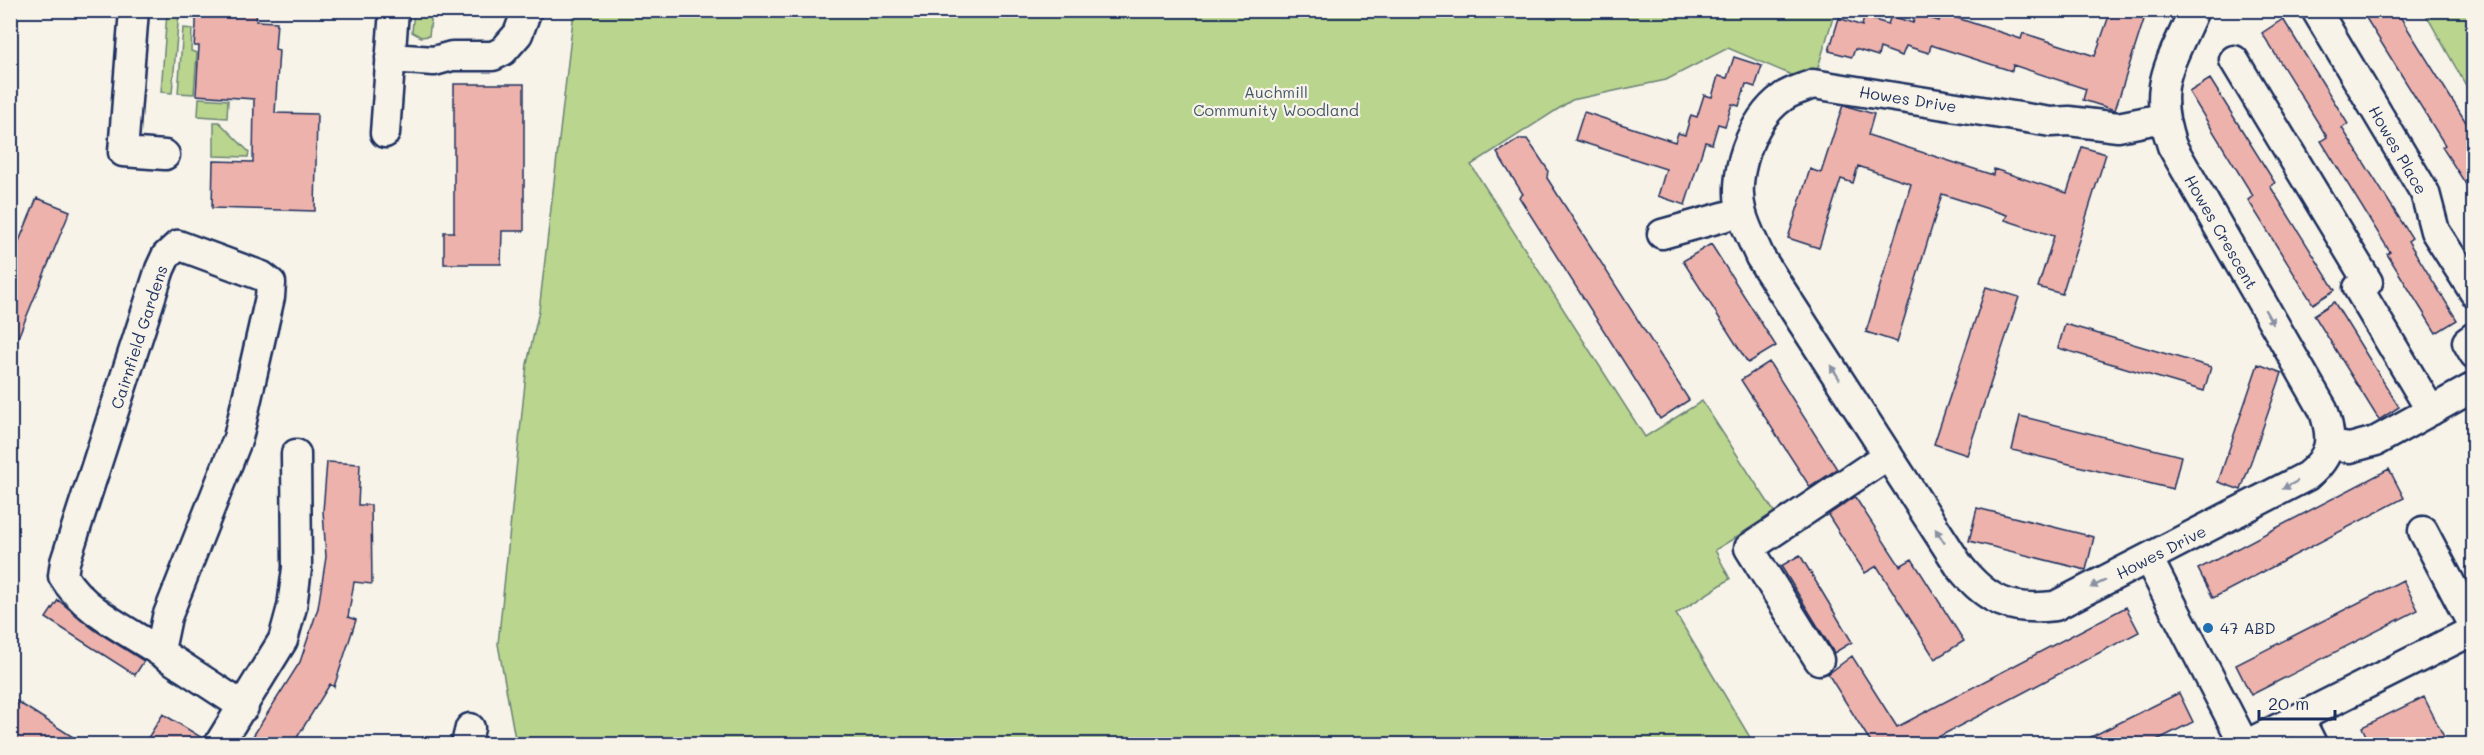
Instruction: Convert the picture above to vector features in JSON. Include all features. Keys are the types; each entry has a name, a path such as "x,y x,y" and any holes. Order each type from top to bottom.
{"street":[{"path":"134,10 122,163 165,155"},
{"path":"385,133 394,10"},
{"path":"390,58 434,61 452,56 493,56 503,51 518,34 527,10"},
{"name":"Howes Crescent","path":"2194,10 2163,81 2163,118 2172,146 2323,409 2330,428 2330,445"},
{"name":"Howes Place","path":"2316,10 2425,194 2435,231 2474,292"},
{"path":"2234,60 2368,282 2358,288 2431,411"},
{"name":"Howes Drive","path":"2163,118 2118,127 2069,120 2051,122 1813,84 1783,96 1761,120 1746,153 1739,185 1741,212 1760,257 1976,588 2005,604 2029,609 2055,606 2307,476 2321,465 2330,445"},
{"path":"1662,234 1741,212"},
{"name":"Cairnfield Gardens","path":"157,650 162,641 167,617 238,438 270,297 271,283 262,276 178,245 166,256 160,269 65,562 63,576 77,596 89,605 157,650 244,707"},
{"path":"2474,337 2467,342 2474,354"},
{"path":"2330,445 2350,448 2376,441 2431,411 2470,396"},
{"path":"219,744 244,707 283,640 292,607 297,568 296,454"},
{"path":"1819,660 1749,548 1888,455"},
{"path":"2148,560 2245,744 2474,629 2423,531"},
{"path":"2299,718 2312,744"}],"green space":[{"path":"414,11 432,11 429,36 421,37 412,32"},
{"name":"Auchmill Community Woodland","path":"574,11 1835,11 1813,84 1728,48 1666,80 1572,100 1471,165 1645,437 1702,401 1775,513 1715,550 1730,579 1676,614 1754,744 516,744 498,644 527,364 539,311"},
{"path":"2424,11 2473,11 2473,98"},
{"path":"167,12 179,13 172,93 161,92"},
{"path":"183,28 192,29 191,51 197,53 194,94 178,93"},
{"path":"199,98 228,100 227,118 198,116"},
{"path":"214,122 219,122 249,152 248,157 214,156"}],"building":[{"path":"202,10 257,10 256,21 277,22 275,49 279,50 275,113 317,114 315,211 212,208 213,161 253,162 254,99 196,95 199,46 194,46 196,15 202,15"},
{"path":"2111,10 2147,10 2115,110 2083,100 2086,89 2013,65 2012,71 1931,45 1929,53 1906,46 1902,56 1880,48 1878,56 1855,49 1852,57 1829,51 1839,18 1862,26 1864,17 1888,24 1891,16 1913,23 1916,14 1939,21 1942,13 2021,39 2023,33 2095,56"},
{"path":"2361,10 2396,10 2474,135 2474,197 2442,147 2445,145"},
{"path":"2283,19 2348,124 2342,128 2412,238 2408,241 2457,320 2436,333 2387,254 2390,252 2321,141 2327,137 2262,33"},
{"path":"1734,57 1762,66 1755,87 1746,84 1739,106 1732,104 1725,126 1718,124 1712,144 1705,142 1685,205 1658,196 1666,169 1575,140 1584,112 1675,142 1678,133 1685,135 1691,115 1697,117 1704,95 1712,97 1718,76 1727,78"},
{"path":"2210,79 2275,183 2270,186 2335,290 2313,304 2248,200 2253,196 2189,92"},
{"path":"454,84 524,84 524,231 502,231 501,264 444,264 444,232 454,232"},
{"path":"1843,105 1874,114 1868,135 1993,175 1994,169 2067,193 2082,147 2106,154 2062,294 2038,287 2054,236 2005,220 2007,215 1942,194 1897,342 1866,332 1911,184 1858,166 1853,183 1841,179 1819,248 1788,238 1810,169 1821,173"},
{"path":"1519,139 1527,139 1548,170 1547,178 1689,400 1660,419 1519,197 1523,194 1497,153"},
{"path":"37,198 70,211 12,352 10,263"},
{"path":"1711,244 1776,346 1748,363 1683,261"},
{"path":"1986,287 2019,297 1967,455 1934,444"},
{"path":"2334,302 2399,407 2379,420 2314,315"},
{"path":"2065,324 2211,367 2204,391 2058,348"},
{"path":"1769,362 1837,469 1810,487 1741,380"},
{"path":"2258,364 2282,373 2241,490 2218,482"},
{"path":"2020,416 2181,456 2173,489 2012,450"},
{"path":"327,462 360,464 358,505 371,505 372,584 354,582 348,617 356,620 334,687 330,684 293,744 248,744 300,662 318,608 326,557 323,511"},
{"path":"2389,469 2404,498 2213,598 2198,569"},
{"path":"1855,497 1900,566 1912,559 1964,641 1935,659 1877,566 1865,573 1828,515"},
{"path":"1977,508 2094,537 2086,570 1969,541"},
{"path":"1800,555 1852,642 1834,653 1781,566"},
{"path":"2403,580 2418,610 2251,695 2236,665"},
{"path":"58,600 96,631 144,661 135,675 46,618"},
{"path":"2126,607 2139,632 1925,744 1863,744 1870,741 1828,674 1852,656 1897,727"},
{"path":"2179,693 2193,722 2161,738 2148,744 2077,744"},
{"path":"10,697 84,744 10,744"},
{"path":"2424,697 2444,737 2428,744 2370,744 2362,727"},
{"path":"163,714 204,739 203,744 144,744"}],"place":[{"name":"47 ABD","path":"2208,628"}]}
